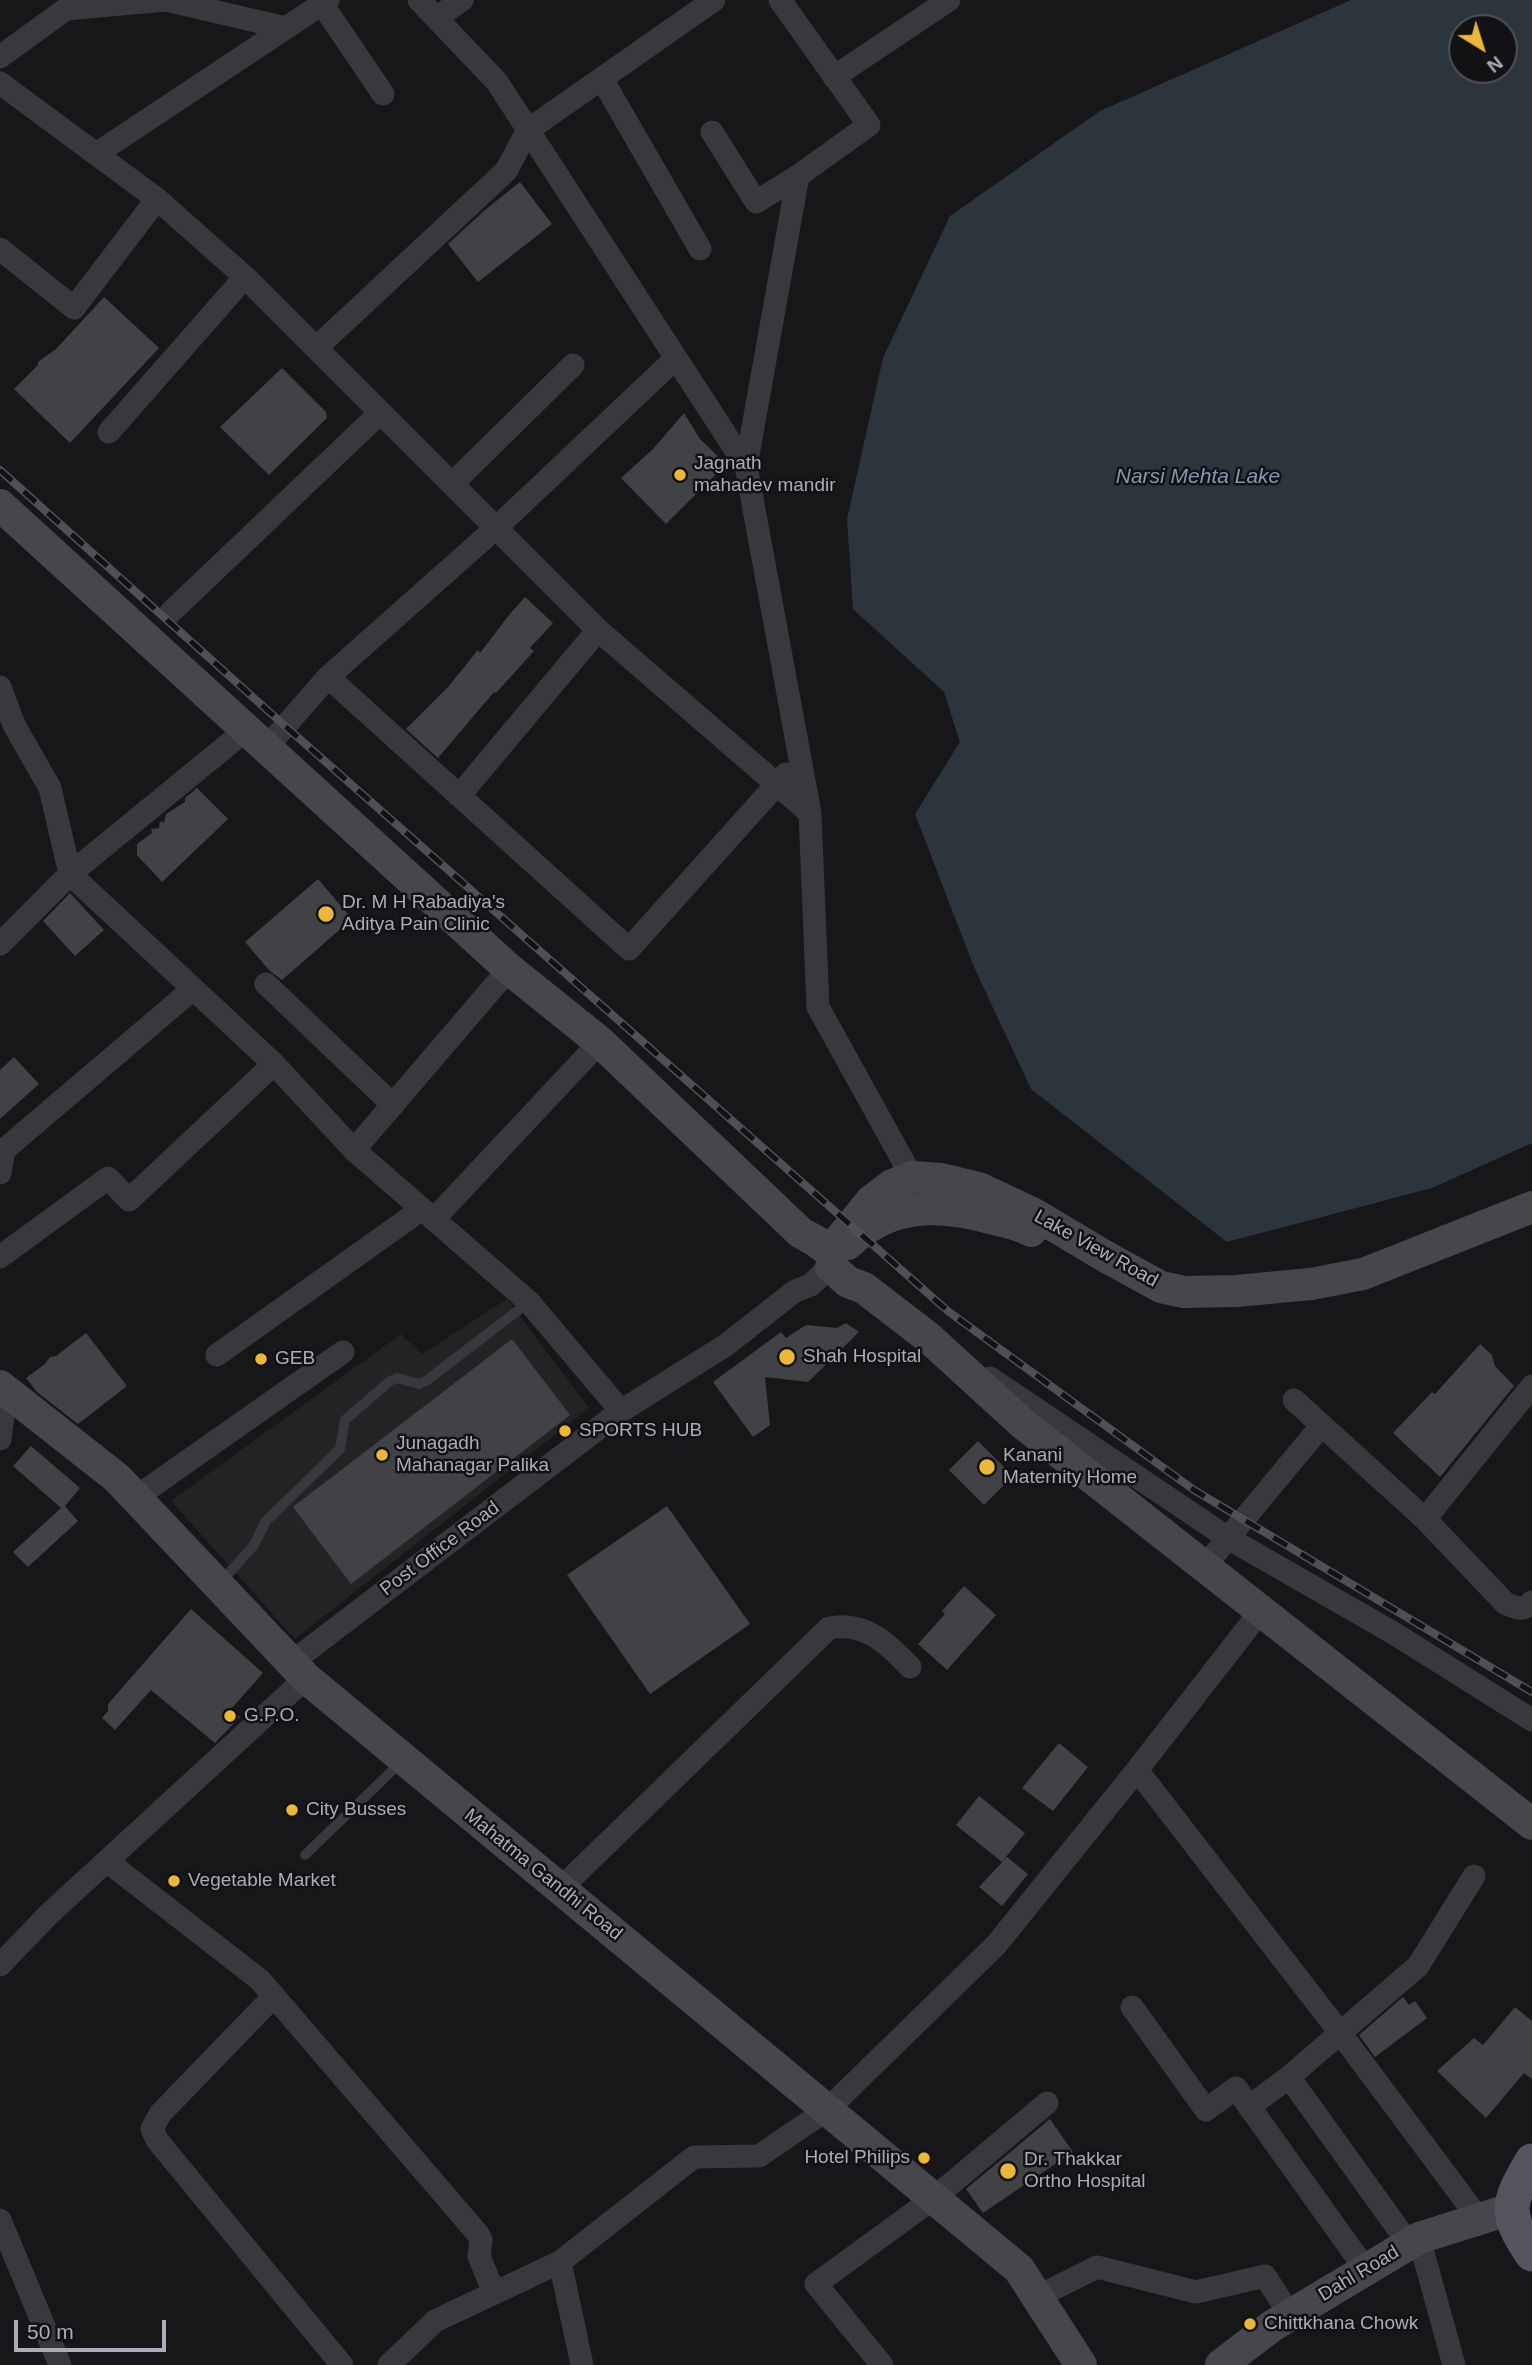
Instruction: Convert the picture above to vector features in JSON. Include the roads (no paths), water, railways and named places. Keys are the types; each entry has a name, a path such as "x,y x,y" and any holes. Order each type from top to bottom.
{"main road":[{"path":"0,506 509,970 600,1042 827,1253 855,1274 864,1288 929,1338 1022,1423 1532,1824"},
{"path":"827,1253 871,1200 892,1185 912,1177"},
{"name":"Lake View Road","path":"912,1177 941,1179 978,1188 1034,1214 1161,1287 1184,1292 1236,1291 1311,1284 1363,1274 1532,1207"},
{"path":"827,1253 876,1224 903,1212 924,1209"},
{"name":"Lake View Road","path":"924,1209 960,1210 1025,1227 1086,1262 1140,1299 1195,1313 1371,1289 1532,1222"},
{"name":"Mahatma Gandhi Road","path":"3,1388 117,1478 299,1670 403,1760 1019,2269 1081,2365"},
{"path":"1532,2161 1517,2190 1495,2214 1515,2228 1532,2254"},
{"name":"Dahl Road","path":"1221,2365 1272,2326 1414,2241 1495,2214"}],"street":[{"path":"0,57 66,9 166,0 286,28"},
{"path":"419,0 497,82 746,466"},
{"path":"436,18 462,0"},
{"path":"712,132 756,202 798,176 869,125 780,0"},
{"path":"834,77 949,0"},
{"path":"96,154 325,2 383,94"},
{"path":"316,348 506,171 528,130 602,79 703,3"},
{"path":"602,79 700,249"},
{"path":"0,83 157,199 244,276 598,629 810,813"},
{"path":"798,176 746,466 810,813 818,1007 912,1177 924,1209"},
{"path":"0,250 74,308 157,199"},
{"path":"108,432 244,276"},
{"path":"0,944 70,874 256,739 328,677 496,528 676,358"},
{"path":"452,484 573,366"},
{"path":"171,612 380,413"},
{"path":"459,796 598,629"},
{"path":"328,677 629,949 800,758"},
{"path":"0,687 7,731 50,788 70,874 274,1064 355,1150 529,1303 621,1411"},
{"path":"355,1150 509,970"},
{"path":"266,984 393,1105"},
{"path":"0,1173 4,1150 193,989"},
{"path":"217,1356 428,1214 600,1042"},
{"path":"0,1257 108,1178 129,1200 274,1064"},
{"name":"Post Office Road","path":"0,1965 48,1915 108,1862 299,1670 621,1411 726,1345 795,1291 801,1276 827,1253"},
{"path":"929,1338 1228,1538 1395,1634 1532,1720"},
{"path":"135,1498 343,1352"},
{"path":"1425,1519 1532,1387"},
{"path":"0,1439 3,1388"},
{"path":"1294,1400 1425,1519 1505,1603 1520,1609 1532,1602"},
{"path":"1204,1567 1322,1425"},
{"path":"389,2365 435,2321 561,2262 695,2157 759,2156 828,2109 996,1945 1260,1612"},
{"path":"560,1889 829,1628 845,1625 865,1630 891,1647 910,1667"},
{"path":"1137,1770 1340,2034 1495,2214"},
{"path":"108,1862 260,1980 478,2234 481,2241 479,2256 494,2293"},
{"path":"1249,2107 1289,2077 1418,1966 1474,1876"},
{"path":"274,1996 160,2114 152,2129 157,2140 342,2365"},
{"path":"1132,2007 1206,2110 1236,2088 1366,2270"},
{"path":"1289,2077 1414,2241 1454,2365"},
{"path":"882,2365 816,2284 934,2198 1047,2103"},
{"path":"0,2220 60,2365"},
{"path":"561,2262 582,2365"},
{"path":"1037,2297 1097,2267 1196,2291 1265,2276 1290,2315"}],"lane":[{"path":"219,1585 254,1545 266,1521 340,1449 345,1420 390,1381 397,1378 418,1384 426,1381 529,1303"},
{"path":"304,1855 403,1760"}],"water":[{"name":"Narsi Mehta Lake","path":"1351,0 1532,0 1532,1143 1432,1188 1227,1242 1031,1089 974,967 915,814 960,742 944,692 853,609 847,519 883,358 950,216 1100,111"}],"railway":[{"path":"0,470 285,726 949,1312 1194,1490 1532,1692"}],"place":[{"name":"Jagnath mahadev mandir","path":"680,475"},
{"name":"Dr. M H Rabadiya's Aditya Pain Clinic","path":"326,914"},
{"name":"Shah Hospital","path":"787,1357"},
{"name":"GEB","path":"261,1359"},
{"name":"SPORTS HUB","path":"565,1431"},
{"name":"Junagadh Mahanagar Palika","path":"382,1455"},
{"name":"Kanani Maternity Home","path":"987,1467"},
{"name":"G.P.O.","path":"230,1716"},
{"name":"City Busses","path":"292,1810"},
{"name":"Vegetable Market","path":"174,1881"},
{"name":"Hotel Philips","path":"924,2158"},
{"name":"Dr. Thakkar Ortho Hospital","path":"1008,2171"},
{"name":"Chittkhana Chowk","path":"1250,2324"}]}
